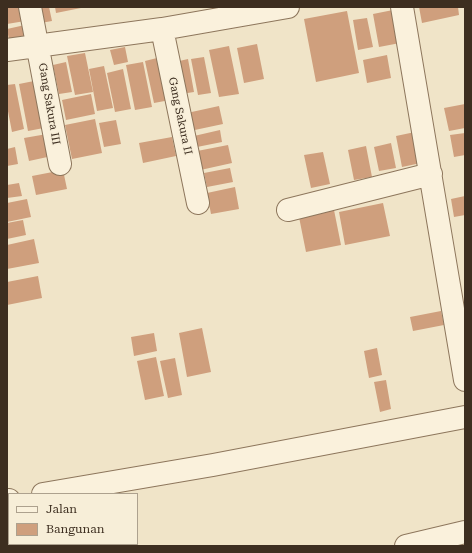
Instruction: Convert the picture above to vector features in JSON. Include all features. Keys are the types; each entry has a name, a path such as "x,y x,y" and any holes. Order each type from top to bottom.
{"street":[{"name":"Gang Sakura III","path":"30,7 60,164"},
{"path":"7,50 162,29 251,10 288,7"},
{"path":"402,7 465,380"},
{"name":"Gang Sakura II","path":"162,29 198,203"},
{"path":"288,210 431,174"},
{"path":"49,493 213,465 465,417"},
{"path":"406,546 465,532"}],"building":[{"path":"7,7 22,7 25,21 7,24"},
{"path":"31,7 49,7 52,21 35,24"},
{"path":"55,7 81,7 81,8 56,13"},
{"path":"419,7 458,7 459,15 422,23"},
{"path":"393,10 400,43 379,47 373,14"},
{"path":"347,11 359,73 316,82 304,19"},
{"path":"367,18 373,47 358,50 353,20"},
{"path":"25,25 28,41 10,45 7,29"},
{"path":"257,44 264,79 244,83 237,48"},
{"path":"229,46 239,94 219,97 209,50"},
{"path":"125,47 128,62 114,65 110,50"},
{"path":"85,53 93,92 75,95 67,56"},
{"path":"387,55 391,78 367,83 363,60"},
{"path":"161,57 170,100 154,103 145,61"},
{"path":"204,57 211,93 198,95 191,59"},
{"path":"188,59 194,92 181,94 175,62"},
{"path":"66,62 72,92 59,94 53,65"},
{"path":"143,62 152,107 135,110 126,65"},
{"path":"104,66 113,108 97,111 89,69"},
{"path":"123,69 131,109 115,112 107,73"},
{"path":"39,80 49,127 28,131 19,84"},
{"path":"15,84 24,129 12,132 7,106 7,85"},
{"path":"91,94 95,114 66,120 62,100"},
{"path":"465,104 465,128 449,131 444,108"},
{"path":"219,106 223,124 190,131 187,113"},
{"path":"95,119 102,153 72,159 65,125"},
{"path":"116,120 121,144 104,147 99,123"},
{"path":"220,130 222,142 197,147 194,136"},
{"path":"415,132 421,163 402,167 396,136"},
{"path":"465,133 465,155 454,157 450,135"},
{"path":"47,134 52,156 29,161 24,138"},
{"path":"172,137 176,156 143,163 139,143"},
{"path":"391,143 396,168 379,171 374,147"},
{"path":"228,145 232,163 196,171 192,152"},
{"path":"366,146 372,177 354,180 348,150"},
{"path":"15,147 18,164 7,166 7,149"},
{"path":"323,152 330,184 311,188 304,155"},
{"path":"230,168 233,182 207,187 204,173"},
{"path":"63,170 67,189 36,195 32,176"},
{"path":"19,183 22,196 7,198 7,185"},
{"path":"235,187 239,209 211,214 207,193"},
{"path":"465,196 465,215 454,217 451,199"},
{"path":"27,199 31,217 7,222 7,203"},
{"path":"383,203 390,236 345,245 339,212"},
{"path":"334,210 341,245 306,252 299,217"},
{"path":"23,220 26,235 7,239 7,223"},
{"path":"34,239 39,263 7,269 7,245"},
{"path":"38,276 42,298 7,305 7,282"},
{"path":"441,311 444,325 413,331 410,317"},
{"path":"202,328 211,372 187,377 179,333"},
{"path":"154,333 157,351 134,356 131,337"},
{"path":"377,348 382,375 369,378 364,351"},
{"path":"156,357 164,396 145,400 137,361"},
{"path":"175,358 182,395 168,398 160,361"},
{"path":"386,380 391,409 380,412 374,382"}]}
